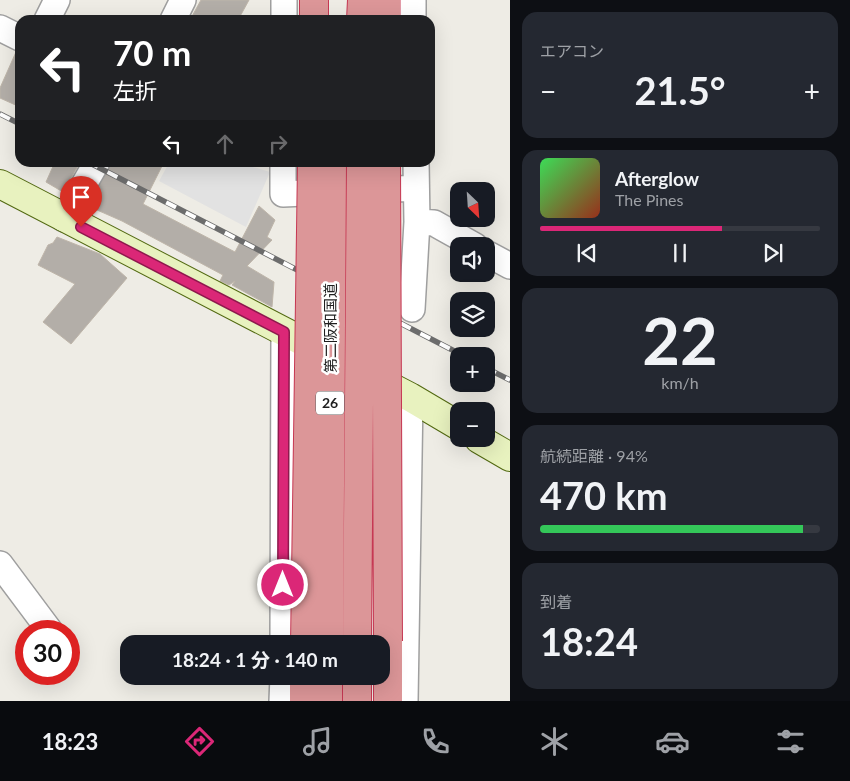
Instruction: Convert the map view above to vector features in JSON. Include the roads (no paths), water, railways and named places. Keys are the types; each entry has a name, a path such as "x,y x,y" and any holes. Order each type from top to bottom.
{"highway":[{"path":"314,0 314,15"},
{"path":"333,0 333,15"},
{"path":"362,0 362,15"},
{"path":"386,0 386,15"},
{"path":"305,635 312,167"},
{"name":"第二阪和国道","path":"329,635 332,167"},
{"name":"第二阪和国道","path":"357,635 360,167"},
{"path":"386,167 388,701"},
{"path":"304,685 304,701"},
{"path":"328,685 328,701"},
{"path":"357,685 357,701"}],"street":[{"path":"50,15 57,0"},
{"path":"176,15 183,0"},
{"path":"284,0 284,15"},
{"path":"413,0 413,15"},
{"path":"0,28 15,36"},
{"path":"64,218 94,167"},
{"path":"283,167 283,194 416,188"},
{"path":"412,309 417,222 416,167"},
{"path":"0,184 410,397 450,421"},
{"path":"417,222 434,223 459,237"},
{"path":"495,258 510,266"},
{"path":"283,635 284,332"},
{"path":"405,701 410,397"},
{"path":"493,447 510,457"},
{"path":"0,564 42,620"},
{"path":"282,685 282,701"}],"railway":[{"path":"0,114 15,122"},
{"path":"98,167 450,349"},
{"path":"495,372 510,380"}]}
